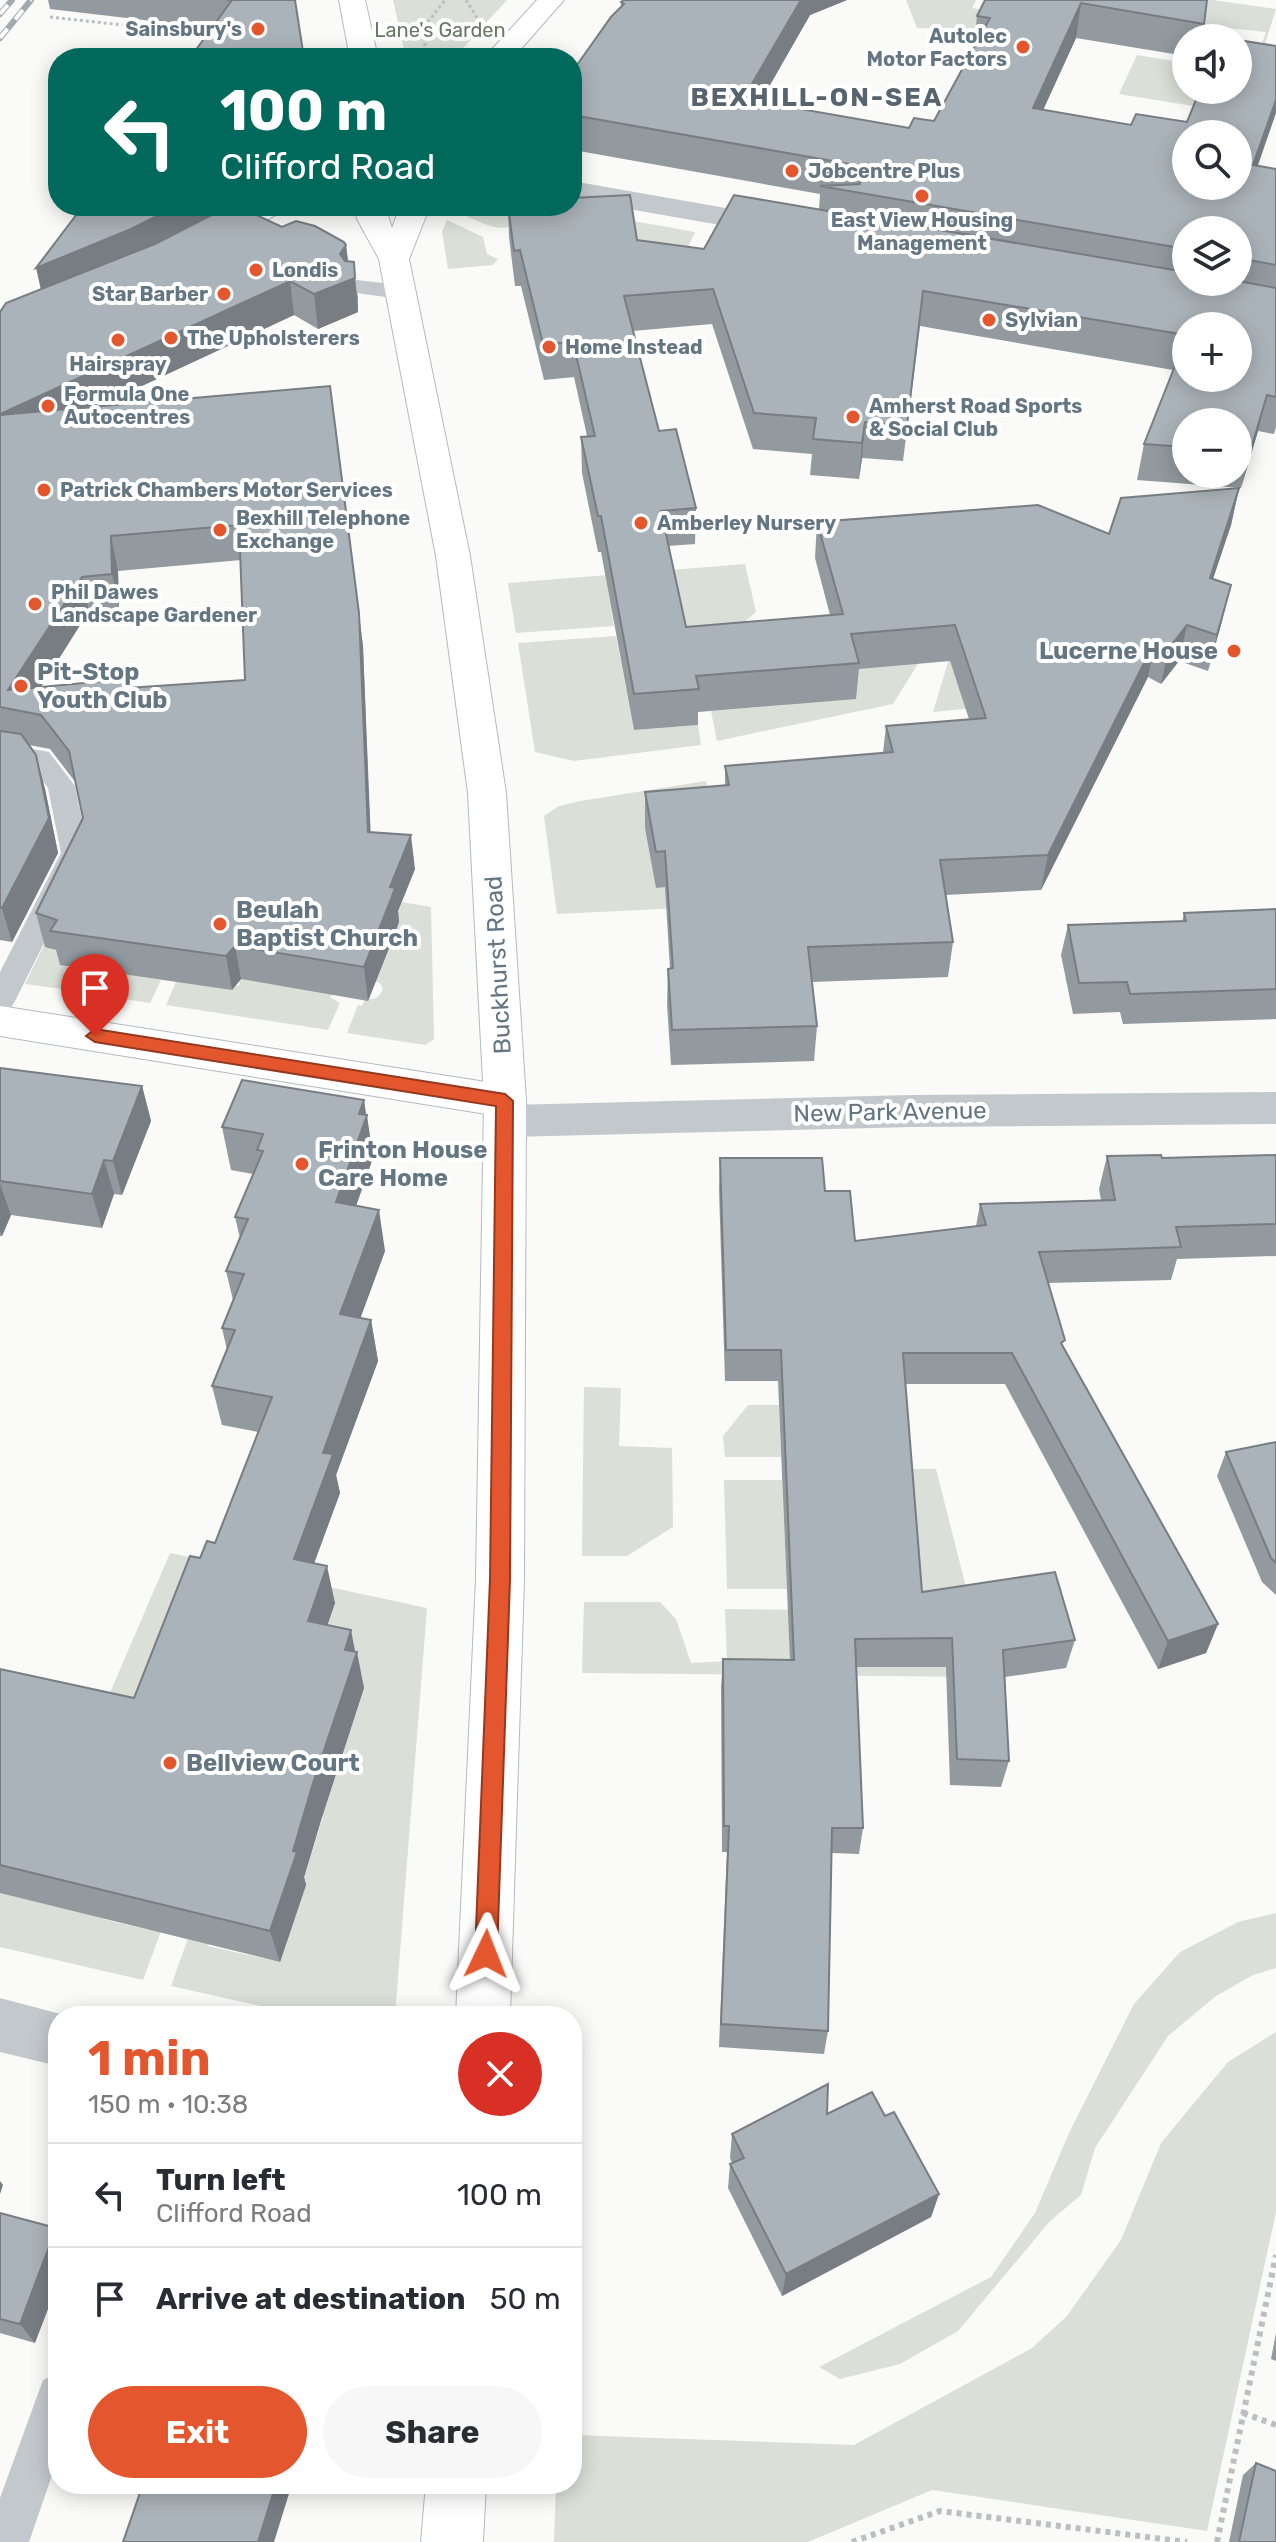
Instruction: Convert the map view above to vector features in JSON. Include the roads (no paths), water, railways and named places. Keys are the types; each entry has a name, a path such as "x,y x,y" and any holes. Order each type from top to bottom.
{"main road":[{"path":"352,0 362,48"},
{"path":"507,48 551,0"},
{"path":"174,257 247,231 261,216"},
{"name":"Buckhurst Road","path":"372,216 397,275 453,556 487,793 505,1111 500,1579 483,2006"},
{"path":"397,275 412,216"},
{"path":"0,1021 505,1111"},
{"path":"452,2542 455,2494"}],"street":[{"path":"582,192 805,230"},
{"name":"New Park Avenue","path":"505,1111 1276,1108"},
{"path":"0,2025 48,2037"}],"lane":[{"path":"357,287 397,275"},
{"path":"0,752 40,758 61,786 75,853 0,1001"},
{"path":"7,2542 48,2424"}],"railway":[{"path":"0,14 12,0"},
{"path":"0,38 31,0"}],"place":[{"name":"Sainsbury's","path":"258,29"},
{"name":"Autolec Motor Factors","path":"1023,47"},
{"name":"Jobcentre Plus","path":"792,171"},
{"name":"East View Housing Management","path":"922,196"},
{"name":"Londis","path":"256,270"},
{"name":"Star Barber","path":"224,294"},
{"name":"Sylvian","path":"989,320"},
{"name":"The Upholsterers","path":"171,338"},
{"name":"Hairspray","path":"118,340"},
{"name":"Home Instead","path":"549,347"},
{"name":"Formula One Autocentres","path":"48,406"},
{"name":"Amherst Road Sports & Social Club","path":"853,417"},
{"name":"Patrick Chambers Motor Services","path":"44,490"},
{"name":"Amberley Nursery","path":"641,523"},
{"name":"Bexhill Telephone Exchange","path":"220,530"},
{"name":"Phil Dawes Landscape Gardener","path":"35,604"},
{"name":"Lucerne House","path":"1234,651"},
{"name":"Pit-Stop Youth Club","path":"21,686"},
{"name":"Beulah Baptist Church","path":"220,924"},
{"name":"Frinton House Care Home","path":"302,1164"},
{"name":"Bellview Court","path":"170,1763"}],"district":[{"name":"BEXHILL-ON-SEA","path":"817,97"}],"park label":[{"name":"Lane's Garden","path":"440,30"}]}
